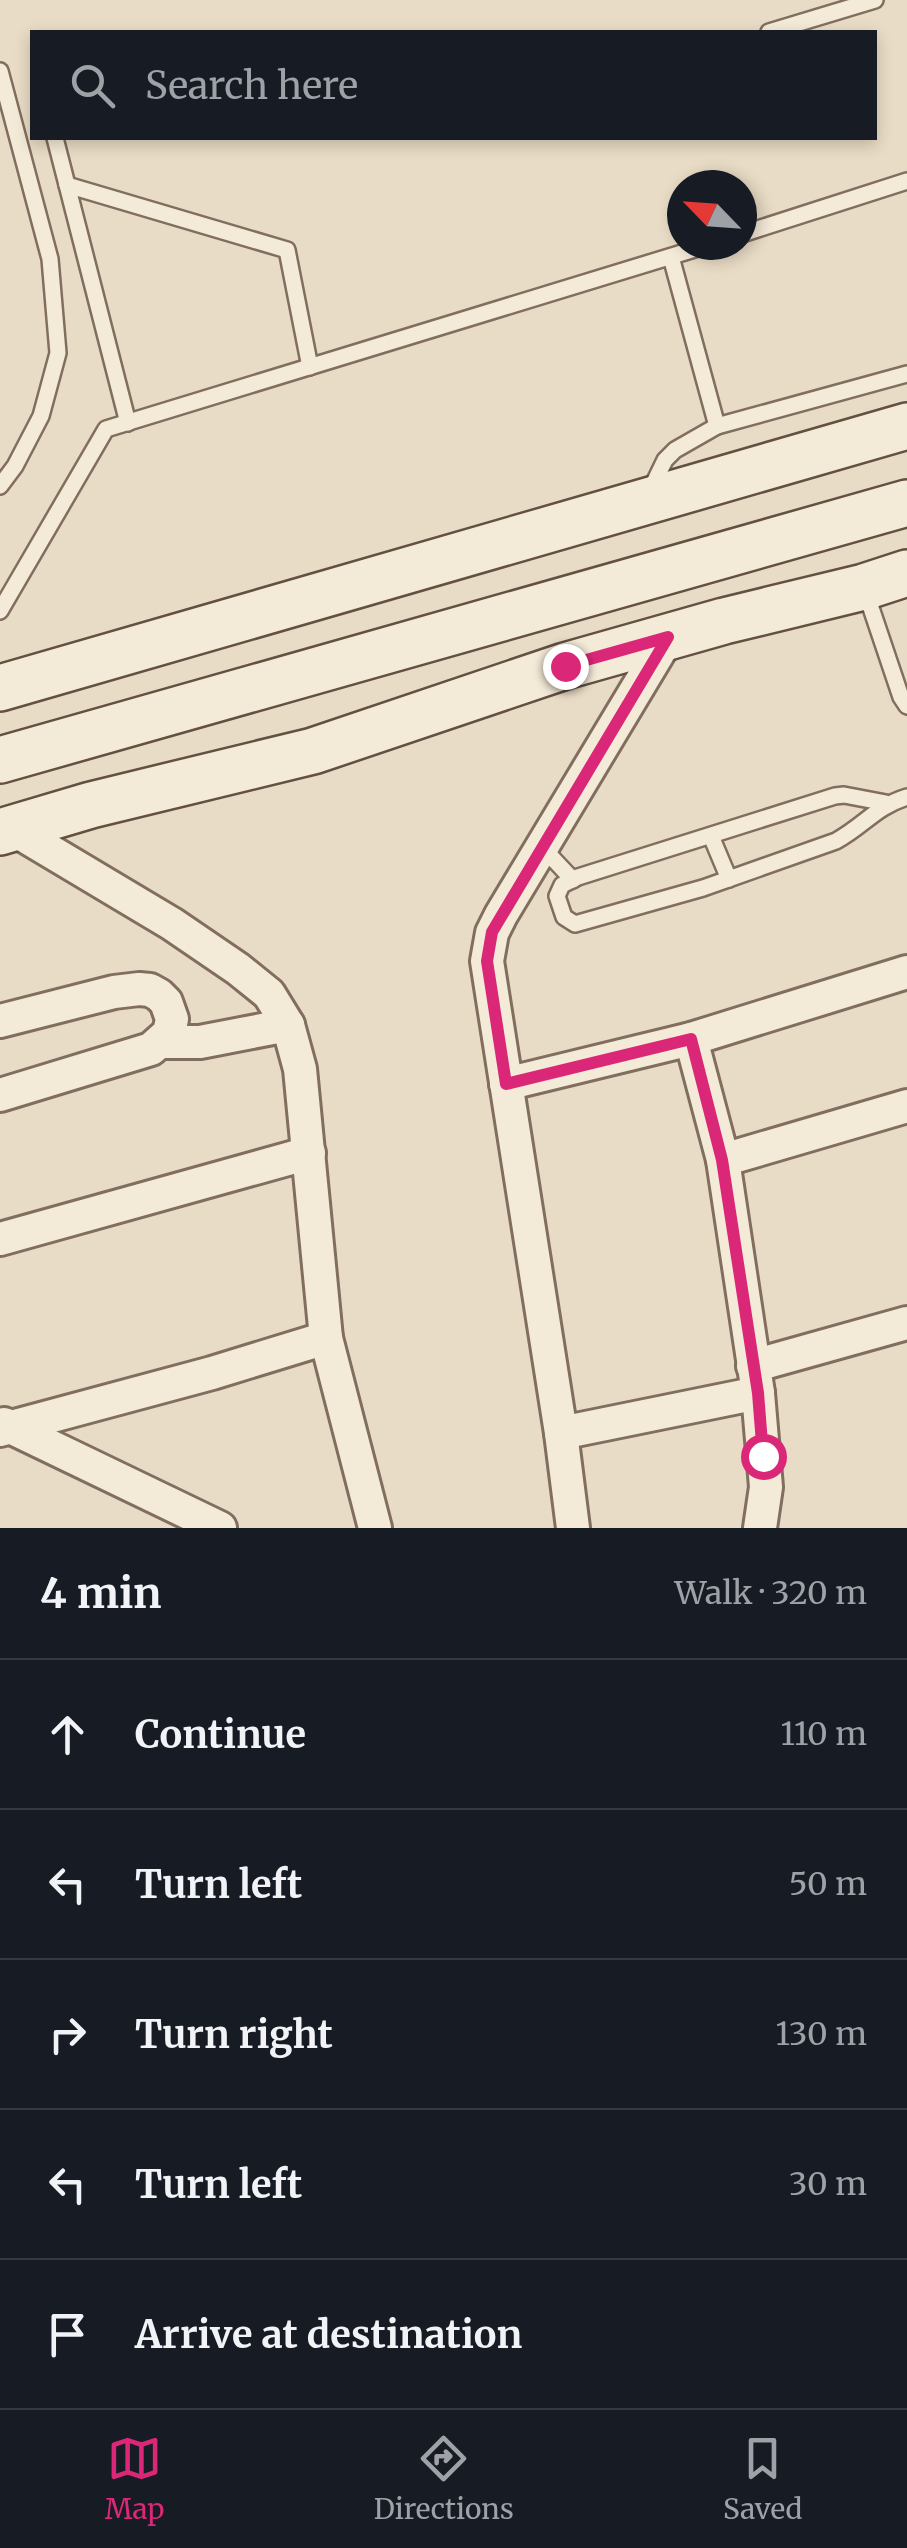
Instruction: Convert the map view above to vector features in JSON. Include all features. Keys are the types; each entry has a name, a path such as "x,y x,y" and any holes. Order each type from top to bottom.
{"main road":[{"path":"0,688 907,426"},
{"path":"0,760 907,503"},
{"path":"7,831 91,804 313,751 565,666 892,580 864,515"},
{"path":"277,608 300,675"}],"street":[{"path":"573,1528 487,961 488,946 501,915 668,637"},
{"path":"7,831 172,924 238,969 269,994 288,1024 300,1069 326,1338 375,1528"},
{"path":"506,1084 691,1039 907,972"},
{"path":"0,1021 139,989 160,995 171,1010 172,1020 169,1033 151,1049 0,1096"},
{"path":"162,1042 200,1042 288,1024"},
{"path":"691,1039 722,1160 756,1380 766,1487 760,1528"},
{"path":"722,1160 907,1106"},
{"path":"0,1239 309,1153"},
{"path":"561,1434 756,1380 907,1323"},
{"path":"4,1427 212,1374 326,1338"},
{"path":"4,1427 220,1528"}],"lane":[{"path":"776,30 876,0"},
{"path":"0,71 50,259 58,353 41,416 0,486"},
{"path":"56,140 128,423"},
{"path":"757,229 907,181"},
{"path":"67,185 287,250 310,367"},
{"path":"0,610 106,429 667,258"},
{"path":"672,260 717,426"},
{"path":"646,501 665,460 717,426 907,374"},
{"path":"892,580 901,697 907,706"},
{"path":"886,803 835,796 573,880 562,885 557,896 564,917 575,924 836,841 856,830 886,803 907,796"},
{"path":"711,836 728,878"},
{"path":"542,847 573,880"}],"route":[{"path":"565,666 668,637 492,932 487,961 506,1084 691,1039 722,1160 758,1393 763,1456"}]}
